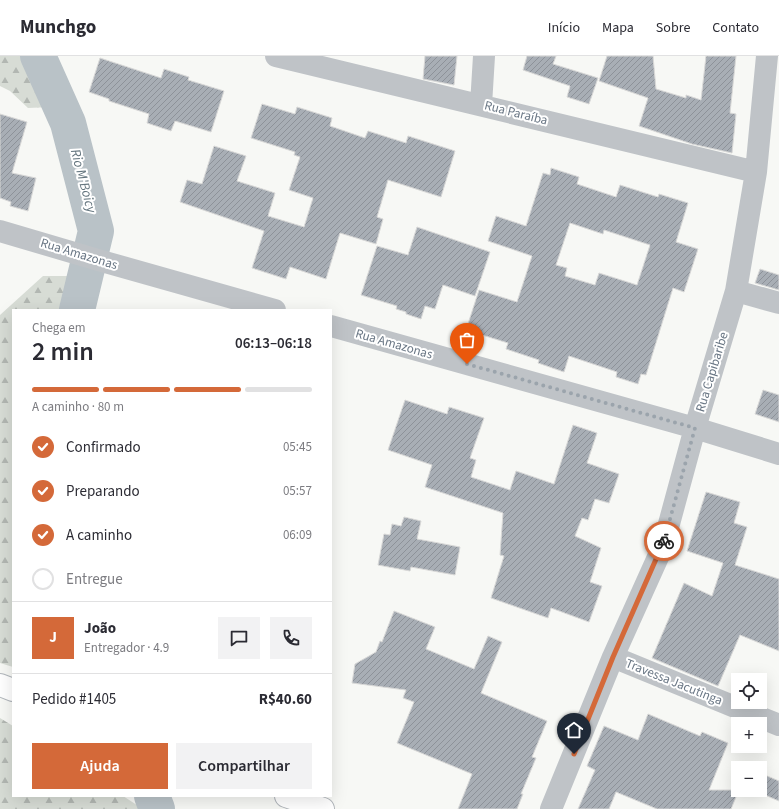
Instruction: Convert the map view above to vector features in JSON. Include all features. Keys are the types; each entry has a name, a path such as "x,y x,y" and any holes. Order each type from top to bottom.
{"main road":[{"path":"0,685 12,690"},
{"path":"289,797 323,809"}],"street":[{"name":"Rua Paraíba","path":"276,56 756,172"},
{"path":"481,105 484,56"},
{"name":"Rua Capibaribe","path":"551,809 613,657 663,546 695,428 736,291 756,172 771,60"},
{"name":"Rua Amazonas","path":"0,230 105,262 270,309"},
{"path":"736,291 779,303"},
{"name":"Rua Amazonas","path":"332,326 695,428 779,454"},
{"name":"Travessa Jacutinga","path":"613,657 779,725"}],"green space":[{"path":"0,56 55,56 57,59 51,107 28,108 10,91 0,86"},
{"path":"43,276 69,276 68,309 12,309 12,667 0,663 0,315"},
{"path":"0,718 12,725 12,797 125,797 143,809 0,809"}],"building":[{"path":"425,56 457,56 454,85 423,79"},
{"path":"527,56 556,56 553,64 598,78 589,104 567,97 570,86 523,70"},
{"path":"607,56 653,56 656,89 686,98 686,95 701,100 706,56 736,56 730,113 736,114 732,153 692,144 639,126 648,98 599,81"},
{"path":"100,58 161,78 164,69 189,77 188,80 224,91 211,132 175,121 171,131 147,123 149,114 109,101 109,99 89,92"},
{"path":"262,104 295,114 297,107 332,118 330,126 365,138 368,131 406,143 408,136 455,151 441,197 388,180 377,217 383,219 376,244 340,233 326,279 290,267 286,279 252,268 264,231 180,202 187,180 202,184 214,146 246,156 237,181 275,193 268,216 304,227 313,198 289,190 300,157 294,155 295,152 251,138"},
{"path":"0,114 27,122 12,173 36,178 28,211 10,206 11,202 0,198"},
{"path":"551,168 579,177 577,184 616,197 620,185 658,197 659,194 688,203 676,242 698,249 684,292 673,288 646,375 641,374 638,384 616,377 617,372 569,356 564,372 538,363 539,360 506,349 508,343 466,330 479,290 517,302 532,256 488,241 496,216 526,226 543,173 550,175","holes":["570,223 603,234 604,230 650,245 637,285 599,273 595,285 565,276 567,268 556,265"]},
{"path":"417,227 490,252 475,296 443,285 435,309 425,306 421,319 396,309 397,306 361,295 377,246 408,255"},
{"path":"760,269 779,275 779,290 755,283"},
{"path":"763,390 779,395 779,422 755,414"},
{"path":"405,400 447,414 449,407 484,418 470,458 476,460 471,477 510,490 516,471 554,484 573,425 597,433 587,463 619,474 609,503 595,499 588,520 582,518 575,536 601,548 590,582 602,586 589,622 551,608 548,618 491,598 504,556 500,555 503,513 425,487 432,465 388,450"},
{"path":"706,492 740,502 734,523 747,527 735,565 779,579 779,651 740,635 718,686 652,658 684,583 712,596 723,563 687,551"},
{"path":"404,517 421,521 417,539 460,547 455,575 411,567 410,571 378,565 384,534 390,535 392,524 401,526"},
{"path":"394,611 435,627 426,649 474,669 488,636 502,642 481,693 547,721 532,757 536,758 521,794 523,794 517,809 458,809 472,774 397,743 414,702 403,698 406,690 352,683 355,664 376,652 380,641 382,642"},
{"path":"648,714 700,736 702,732 728,743 709,790 731,790 731,797 736,797 731,809 657,809 616,792 609,809 578,809 595,770 587,766 604,726 638,740"},
{"path":"767,776 779,781 779,801 767,796"}],"waterway":[{"name":"Rio M'Boicy","path":"38,56 68,123 96,231 77,309"},
{"name":"Rio M'Boicy","path":"152,797 157,809"}],"way so far":[{"path":"467,364 695,428 664,541"}],"route":[{"path":"574,754 613,657 664,541"}]}
